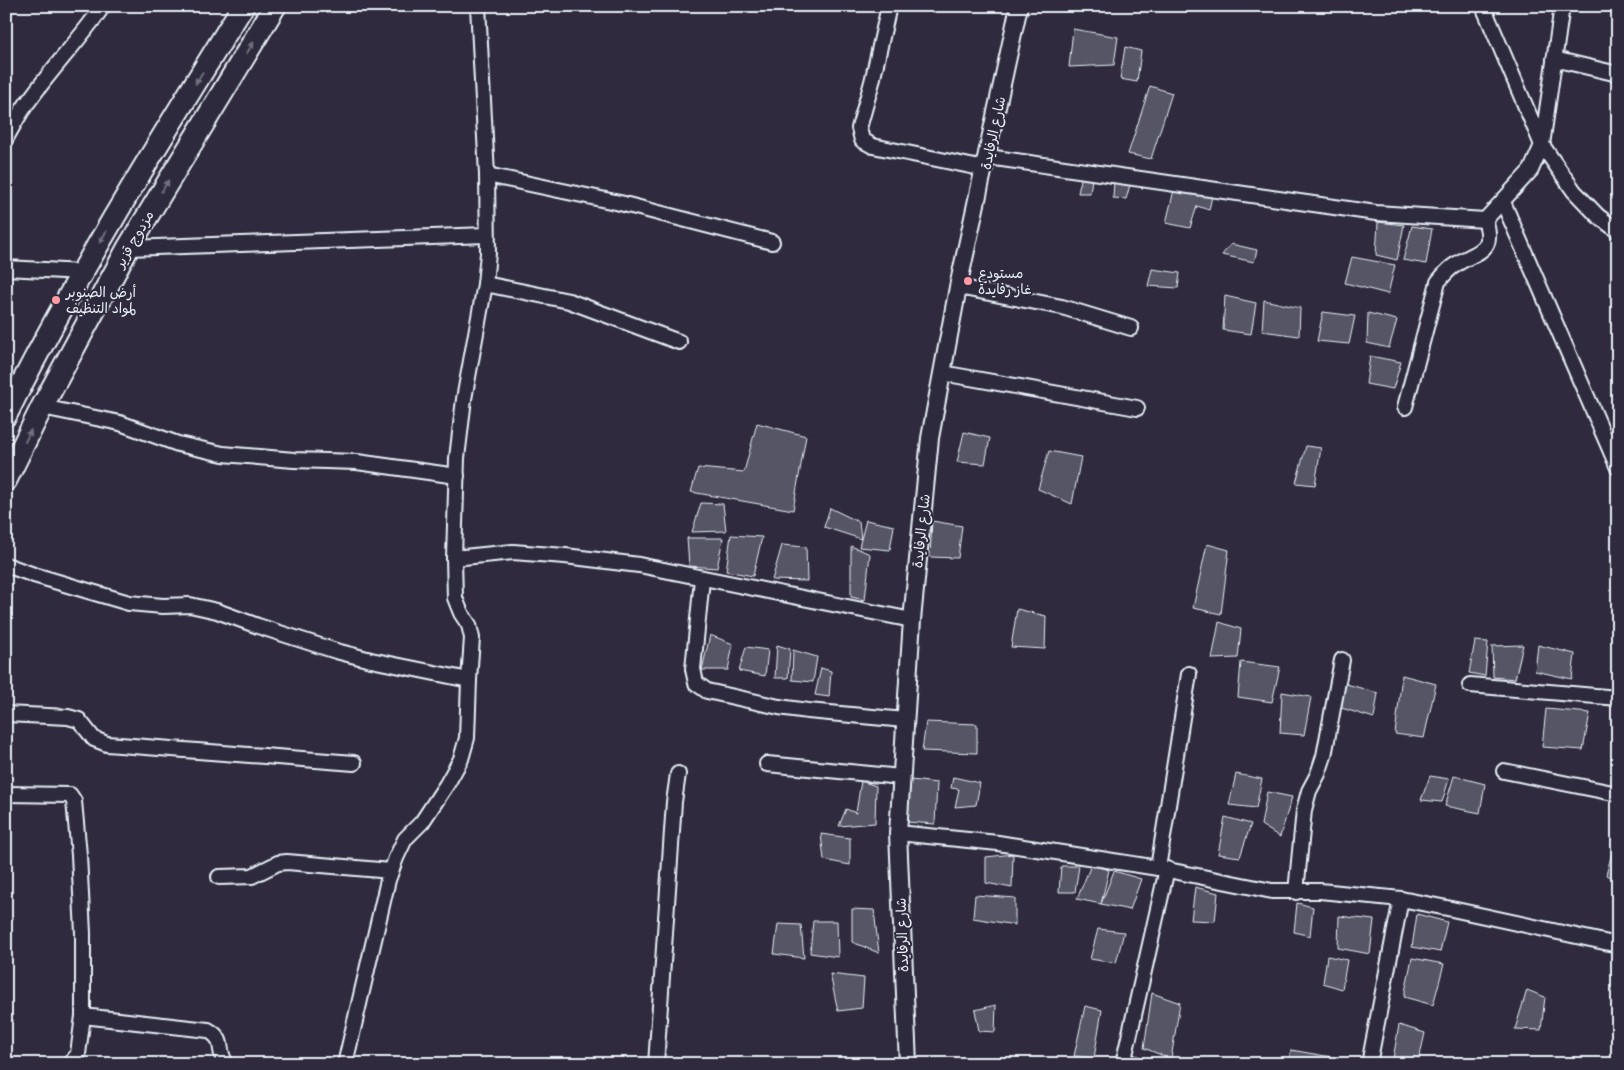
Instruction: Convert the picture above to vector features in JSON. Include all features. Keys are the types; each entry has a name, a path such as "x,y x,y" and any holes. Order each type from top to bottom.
{"main road":[{"name":"مزدوج قزير","path":"6,415 13,386 127,194 243,6"},
{"name":"مزدوج قزير","path":"6,480 42,407 128,248 275,6"}],"street":[{"path":"6,138 29,100 61,58 84,34 103,6"},
{"path":"345,1064 392,871 405,839 422,822 440,798 460,759 467,738 472,638 469,625 461,613 455,598 454,558 456,476 464,399 485,284 488,253 478,6"},
{"path":"889,6 872,82 859,128 862,140 873,146 986,163 1376,213 1485,220 1531,170 1542,145 1562,6"},
{"name":"شارع الرفايدة","path":"908,1064 898,833 912,620 930,438 958,287 1020,6"},
{"path":"1483,6 1542,145 1574,191 1598,216 1618,231"},
{"path":"1554,59 1618,74"},
{"path":"486,176 620,203 772,242"},
{"path":"1503,202 1618,468"},
{"path":"1405,407 1438,282 1446,271 1486,247 1489,240 1485,220"},
{"path":"128,248 487,235"},
{"path":"6,268 82,272"},
{"path":"485,284 569,301 679,342"},
{"path":"958,287 1062,307 1131,328"},
{"path":"942,373 1137,408"},
{"path":"42,407 120,423 178,444 223,454 294,460 357,462 456,476"},
{"path":"454,558 513,552 639,565 912,620"},
{"path":"6,565 129,603 163,606 190,605 217,611 336,651 469,680"},
{"path":"702,579 692,669 696,683 707,691 798,710 905,720"},
{"path":"1296,892 1304,810 1309,792 1324,756 1342,660"},
{"path":"1124,1064 1163,868 1190,674"},
{"path":"1470,685 1618,698"},
{"path":"6,714 68,717 79,720 94,739 107,744 354,764"},
{"path":"767,764 901,777"},
{"path":"1504,771 1618,794"},
{"path":"656,1064 674,802 678,774"},
{"path":"6,794 70,795 74,801 83,933 83,1016 78,1054 70,1064"},
{"path":"898,833 998,843 1163,868 1272,891 1320,892 1401,899 1618,945"},
{"path":"219,877 252,876 278,863 287,862 392,871"},
{"path":"1368,1064 1401,899"},
{"path":"83,1016 208,1030 217,1035 221,1043 223,1059 227,1064"}],"building":[{"path":"1073,29 1118,37 1114,65 1069,67"},
{"path":"1125,47 1141,51 1137,82 1120,79"},
{"path":"1150,86 1172,93 1151,159 1128,154"},
{"path":"1082,174 1092,179 1090,193 1078,193"},
{"path":"1114,180 1130,185 1126,199 1113,198"},
{"path":"1174,190 1212,196 1209,210 1197,206 1190,228 1166,223"},
{"path":"1378,222 1404,225 1397,260 1376,255"},
{"path":"1412,226 1432,229 1426,264 1403,260"},
{"path":"1231,244 1257,250 1254,262 1222,255"},
{"path":"1352,257 1395,265 1388,294 1345,283"},
{"path":"1152,269 1180,273 1178,288 1148,286"},
{"path":"1225,296 1256,303 1251,334 1223,330"},
{"path":"1264,300 1300,308 1299,336 1262,331"},
{"path":"1323,312 1355,316 1349,344 1317,341"},
{"path":"1368,313 1397,320 1389,348 1367,343"},
{"path":"1370,356 1401,362 1393,389 1366,384"},
{"path":"757,423 806,436 793,510 691,492 698,468 744,472"},
{"path":"964,432 990,438 985,464 957,462"},
{"path":"1306,446 1321,448 1315,485 1296,483"},
{"path":"1049,451 1081,457 1072,504 1038,489"},
{"path":"701,503 723,504 726,531 692,532"},
{"path":"830,508 859,522 861,539 824,527"},
{"path":"866,520 894,526 890,550 859,547"},
{"path":"932,521 962,526 958,558 930,557"},
{"path":"731,535 762,537 753,576 726,571"},
{"path":"687,538 723,538 717,568 689,566"},
{"path":"1207,544 1229,550 1221,614 1193,608"},
{"path":"782,545 806,547 807,581 772,580"},
{"path":"851,546 870,554 865,600 851,597"},
{"path":"1017,609 1046,616 1045,649 1011,647"},
{"path":"1219,622 1241,629 1238,658 1212,659"},
{"path":"710,635 733,644 728,670 702,670"},
{"path":"1475,641 1488,642 1485,676 1469,673"},
{"path":"777,645 790,649 788,678 775,678"},
{"path":"1523,645 1515,679 1493,677 1492,646"},
{"path":"1538,645 1575,654 1572,679 1535,671"},
{"path":"746,647 768,650 765,676 739,671"},
{"path":"793,650 817,657 813,682 792,680"},
{"path":"1241,662 1280,667 1272,702 1238,697"},
{"path":"821,668 831,671 829,697 815,695"},
{"path":"1402,675 1436,684 1424,738 1395,734"},
{"path":"1343,683 1378,693 1374,718 1338,707"},
{"path":"1282,692 1311,697 1304,735 1280,733"},
{"path":"1546,709 1590,713 1583,750 1542,747"},
{"path":"926,722 977,724 977,753 922,751"},
{"path":"1236,774 1262,779 1256,808 1229,805"},
{"path":"1430,776 1449,779 1442,802 1421,800"},
{"path":"1454,776 1485,784 1480,813 1445,806"},
{"path":"953,777 980,783 976,805 955,807 959,789 951,788"},
{"path":"911,780 937,783 935,824 906,822"},
{"path":"861,781 876,786 875,823 839,826 846,809 856,813"},
{"path":"1267,792 1292,797 1280,837 1261,825"},
{"path":"1225,817 1251,824 1240,857 1218,854"},
{"path":"821,834 850,838 850,865 824,860"},
{"path":"1614,846 1618,846 1618,879 1606,875"},
{"path":"1013,854 1012,888 986,883 986,857"},
{"path":"1091,865 1109,870 1101,904 1077,899"},
{"path":"1061,866 1079,866 1075,892 1059,892"},
{"path":"1114,871 1141,879 1130,910 1101,904"},
{"path":"1195,887 1218,893 1215,921 1191,920"},
{"path":"975,895 1015,898 1015,925 973,918"},
{"path":"1297,903 1313,907 1310,936 1294,932"},
{"path":"852,909 874,910 879,953 852,942"},
{"path":"1417,914 1447,922 1440,952 1412,947"},
{"path":"1339,916 1374,920 1370,954 1338,948"},
{"path":"813,921 837,921 838,957 810,953"},
{"path":"778,924 801,925 804,958 774,954"},
{"path":"1098,929 1124,932 1116,963 1090,959"},
{"path":"1327,956 1347,960 1342,989 1323,983"},
{"path":"1412,958 1444,964 1433,1005 1404,997"},
{"path":"830,974 864,978 862,1008 838,1011"},
{"path":"1527,990 1545,997 1541,1030 1515,1029"},
{"path":"1152,993 1180,1003 1171,1059 1144,1048"},
{"path":"996,1005 995,1032 979,1031 975,1010"},
{"path":"1085,1006 1102,1010 1094,1058 1074,1056"},
{"path":"1399,1025 1425,1033 1418,1064 1393,1059"},
{"path":"1291,1050 1337,1058 1335,1064 1289,1064"},
{"path":"1133,1054 1157,1063 1157,1064 1130,1064"}],"place":[{"name":"مستودع غاز رفايدة","path":"968,281"},
{"name":"أرض الصنوبر لمواد التنظيف","path":"56,300"}]}
